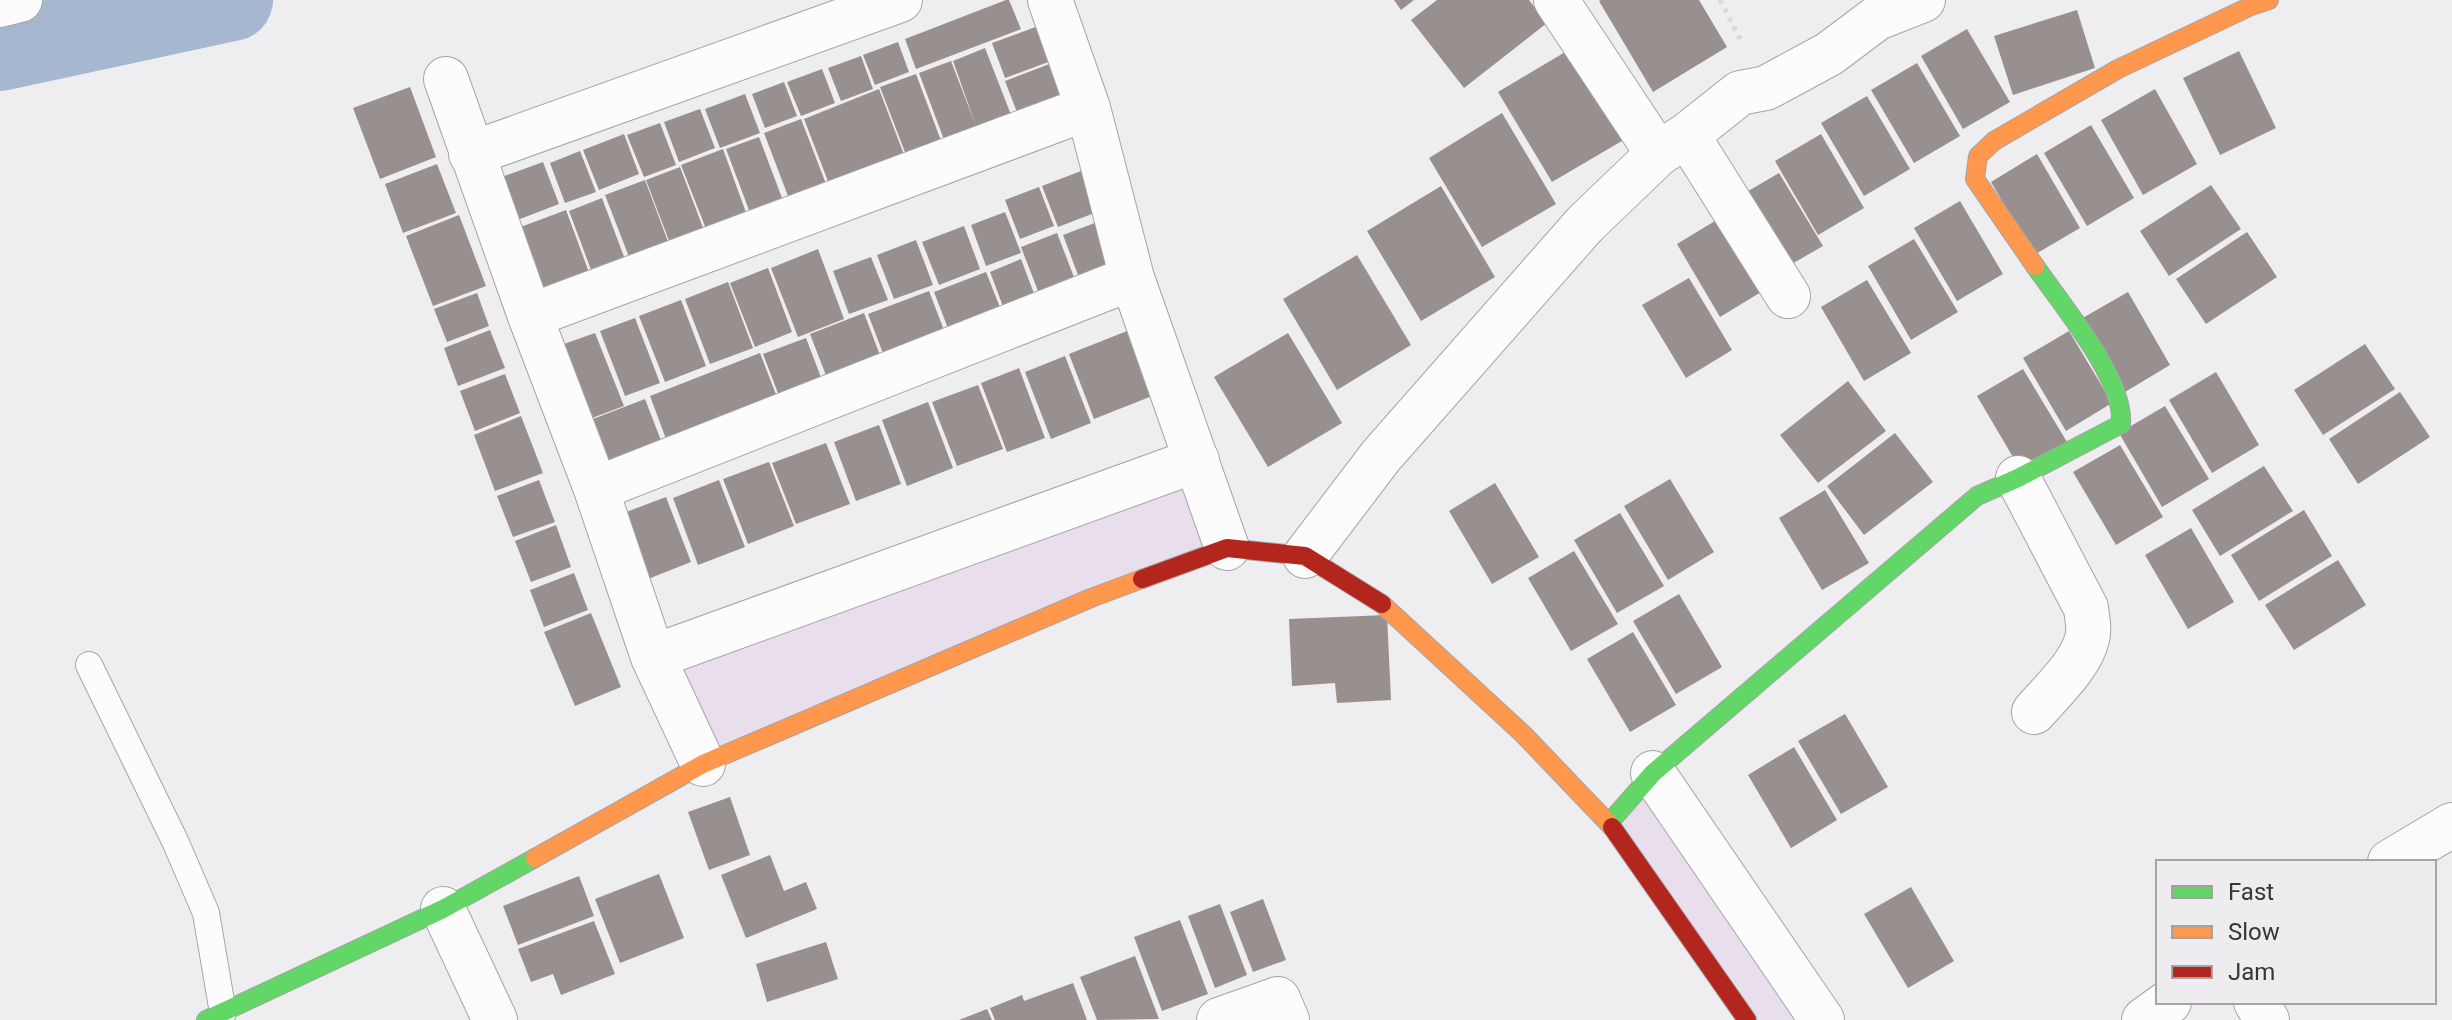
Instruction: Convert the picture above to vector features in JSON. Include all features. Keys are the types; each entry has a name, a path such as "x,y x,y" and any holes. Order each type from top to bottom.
{"street":[{"path":"0,5 20,0"},
{"path":"471,154 900,0"},
{"path":"1050,0 1088,108 1132,278 1227,548"},
{"path":"1556,0 1673,145 1788,296"},
{"path":"1305,556 1381,456 1585,224 1673,145 1740,93 1766,88 1829,54 1877,18 1923,0"},
{"path":"1609,823 1653,773 1977,496 2121,424 2122,412 2109,374 1975,179 1974,163 1979,153 1994,141 2118,69 2269,0"},
{"path":"446,79 530,316 596,489 653,657 703,764"},
{"path":"530,316 1088,108"},
{"path":"596,489 1132,278"},
{"path":"653,657 1197,460"},
{"path":"2018,478 2086,608 2088,624 2082,652 2034,712"},
{"path":"214,1016 443,909 703,764 1091,598 1227,548 1305,556 1374,597 1523,734 1609,823 1747,1020"},
{"path":"1653,773 1822,1020"},
{"path":"2393,860 2452,825"},
{"path":"443,909 495,1020"},
{"path":"1219,1020 1278,999 1287,1020"},
{"path":"2144,1020 2166,1004"}],"lane":[{"path":"89,665 175,841 206,913 214,1016"}],"shaded area":[{"path":"20,0 233,0 0,50 0,5"},
{"path":"1197,460 1227,548 703,764 653,657"},
{"path":"1653,773 1822,1020 1747,1020 1609,823"}],"building":[{"path":"1009,0 1021,29 916,69 905,39"},
{"path":"1394,0 1414,0 1401,10"},
{"path":"1437,0 1529,0 1547,23 1464,88 1411,20"},
{"path":"1601,0 1699,0 1727,47 1653,92"},
{"path":"2077,10 2095,68 2013,95 1994,36"},
{"path":"1038,26 1051,61 1005,78 992,43"},
{"path":"1967,29 2010,102 1963,129 1921,56"},
{"path":"898,42 909,72 875,85 863,55"},
{"path":"985,48 1015,125 946,145 919,73 951,61 976,126 953,61"},
{"path":"1572,48 1627,138 1552,182 1498,92"},
{"path":"2239,51 2276,128 2220,155 2183,78"},
{"path":"861,56 873,89 841,101 828,68"},
{"path":"1052,63 1068,108 1022,125 1005,81"},
{"path":"1917,63 1960,136 1914,163 1871,90"},
{"path":"822,69 835,103 801,116 787,82"},
{"path":"916,74 943,146 908,160 880,87"},
{"path":"784,82 797,116 765,128 752,94"},
{"path":"410,87 436,157 380,179 353,108"},
{"path":"879,89 906,160 831,189 804,119"},
{"path":"2155,89 2197,164 2143,195 2101,120"},
{"path":"745,94 760,133 720,148 705,109"},
{"path":"1867,96 1910,169 1864,196 1821,123"},
{"path":"700,109 715,148 679,162 664,122"},
{"path":"1502,113 1556,204 1482,247 1429,158"},
{"path":"801,119 828,189 791,204 764,133"},
{"path":"660,123 676,165 644,177 627,135"},
{"path":"2091,125 2134,198 2087,226 2044,153"},
{"path":"624,134 639,174 599,190 583,150"},
{"path":"1821,134 1864,208 1818,235 1775,161"},
{"path":"759,137 785,206 752,218 726,149"},
{"path":"723,149 748,218 708,234 681,165"},
{"path":"580,151 596,192 565,203 550,163"},
{"path":"2037,154 2080,228 2034,255 1991,182"},
{"path":"543,162 559,204 515,221 499,178"},
{"path":"437,164 456,213 403,233 385,184"},
{"path":"680,167 705,233 671,246 646,180"},
{"path":"1081,171 1097,212 1058,227 1042,186"},
{"path":"1779,173 1823,246 1776,273 1733,200"},
{"path":"645,180 670,247 631,262 605,195"},
{"path":"2211,185 2241,229 2169,276 2140,231"},
{"path":"1441,186 1495,277 1421,321 1367,231"},
{"path":"1039,187 1054,226 1020,239 1005,200"},
{"path":"602,198 626,262 593,275 569,211"},
{"path":"1960,201 2003,274 1957,301 1914,228"},
{"path":"566,210 590,275 543,293 518,228"},
{"path":"1005,212 1021,253 986,266 971,225"},
{"path":"459,215 486,286 433,306 406,236"},
{"path":"1723,216 1766,289 1720,317 1677,244"},
{"path":"1100,221 1121,276 1084,291 1063,235"},
{"path":"964,226 980,269 939,285 922,242"},
{"path":"2247,232 2277,277 2206,324 2176,279"},
{"path":"1057,233 1079,290 1043,304 1021,247"},
{"path":"1914,239 1958,312 1911,340 1868,266"},
{"path":"916,240 933,285 894,299 877,255"},
{"path":"818,249 844,319 798,337 771,268"},
{"path":"1357,255 1411,345 1337,390 1283,299"},
{"path":"871,257 888,300 849,314 833,271"},
{"path":"1021,259 1041,312 1010,325 990,272"},
{"path":"768,268 792,332 755,347 730,283"},
{"path":"986,272 1007,325 954,344 934,292"},
{"path":"1689,278 1732,350 1686,378 1642,305"},
{"path":"1867,280 1911,353 1864,381 1821,307"},
{"path":"728,282 753,348 710,364 685,299"},
{"path":"929,291 950,346 889,369 868,314"},
{"path":"2128,292 2170,365 2125,392 2081,319"},
{"path":"477,293 489,326 447,342 434,309"},
{"path":"681,300 706,366 665,382 639,316"},
{"path":"864,313 886,371 832,391 810,334"},
{"path":"635,318 660,383 625,396 600,331"},
{"path":"490,330 505,368 458,386 444,348"},
{"path":"1127,331 1152,396 1094,419 1069,354"},
{"path":"2069,331 2112,403 2066,431 2023,358"},
{"path":"595,333 624,406 592,418 564,344"},
{"path":"1288,333 1342,423 1268,467 1214,377"},
{"path":"806,338 827,393 784,409 763,354"},
{"path":"2365,344 2395,389 2323,435 2294,390"},
{"path":"760,353 782,410 726,431 717,411 726,434 672,455 650,396"},
{"path":"1065,356 1091,423 1051,439 1025,372"},
{"path":"1019,368 1045,438 1007,452 981,383"},
{"path":"2023,369 2067,442 2020,469 1977,396"},
{"path":"2216,372 2259,445 2212,473 2169,400"},
{"path":"505,374 520,413 475,431 460,391"},
{"path":"1848,381 1886,431 1818,483 1780,435"},
{"path":"978,385 1003,449 957,466 932,402"},
{"path":"2400,392 2430,437 2358,484 2329,439"},
{"path":"645,399 667,456 615,476 593,419"},
{"path":"928,402 953,468 907,486 882,420"},
{"path":"2165,406 2209,479 2162,507 2119,433"},
{"path":"521,416 543,473 495,491 474,435"},
{"path":"879,425 901,484 856,501 834,442"},
{"path":"1895,433 1933,482 1864,535 1827,486"},
{"path":"826,443 850,504 796,524 772,463"},
{"path":"2120,445 2163,517 2116,545 2073,472"},
{"path":"769,462 794,526 748,544 723,479"},
{"path":"2264,466 2293,511 2220,556 2192,510"},
{"path":"1670,479 1714,552 1668,580 1624,506"},
{"path":"539,480 555,522 513,537 497,496"},
{"path":"719,480 745,547 698,565 673,498"},
{"path":"1495,483 1539,557 1492,584 1449,511"},
{"path":"1825,490 1869,563 1822,590 1779,518"},
{"path":"666,497 691,562 638,583 613,517"},
{"path":"2304,510 2332,556 2259,601 2231,555"},
{"path":"1620,513 1664,586 1617,613 1574,540"},
{"path":"556,525 571,567 531,582 515,541"},
{"path":"2191,528 2234,602 2188,629 2145,555"},
{"path":"1574,551 1618,624 1571,651 1528,578"},
{"path":"2338,560 2366,605 2294,650 2265,605"},
{"path":"574,573 588,610 544,627 530,590"},
{"path":"1679,594 1722,667 1676,694 1633,621"},
{"path":"591,613 621,687 575,706 544,632"},
{"path":"1387,615 1391,700 1337,703 1335,683 1292,686 1289,619"},
{"path":"1633,632 1676,705 1630,732 1587,659"},
{"path":"1845,714 1888,787 1841,814 1798,741"},
{"path":"1794,747 1837,820 1791,848 1748,775"},
{"path":"730,797 750,855 709,870 688,812"},
{"path":"770,855 784,891 806,882 817,909 746,938 721,875"},
{"path":"659,874 684,938 620,963 595,899"},
{"path":"579,876 594,916 518,945 503,906"},
{"path":"1911,887 1954,961 1908,988 1864,914"},
{"path":"1263,899 1286,960 1253,972 1230,912"},
{"path":"1220,904 1247,975 1215,988 1188,916"},
{"path":"1180,920 1208,994 1162,1011 1134,937"},
{"path":"594,921 615,974 561,995 553,974 531,982 518,949"},
{"path":"826,942 838,979 767,1002 756,964"},
{"path":"1135,956 1159,1019 1097,1020 1080,977"},
{"path":"1073,983 1087,1020 995,1020 990,1008 1022,995 1024,1001"},
{"path":"987,1009 992,1020 959,1020"}],"waterway":[{"path":"0,50 232,0"}],"traffic: fast":[{"path":"1609,823 1653,773 1977,496 2121,424 2120,406 2102,364 2035,266"},
{"path":"206,1020 443,909 535,858"}],"traffic: slow":[{"path":"2035,266 1975,179 1978,156 1994,141 2118,69 2269,0"},
{"path":"535,858 703,764 1142,579"},
{"path":"1382,604 1523,734 1612,827"}],"traffic: jam":[{"path":"1142,579 1227,548 1305,556 1382,604"},
{"path":"1612,827 1747,1020"}]}
